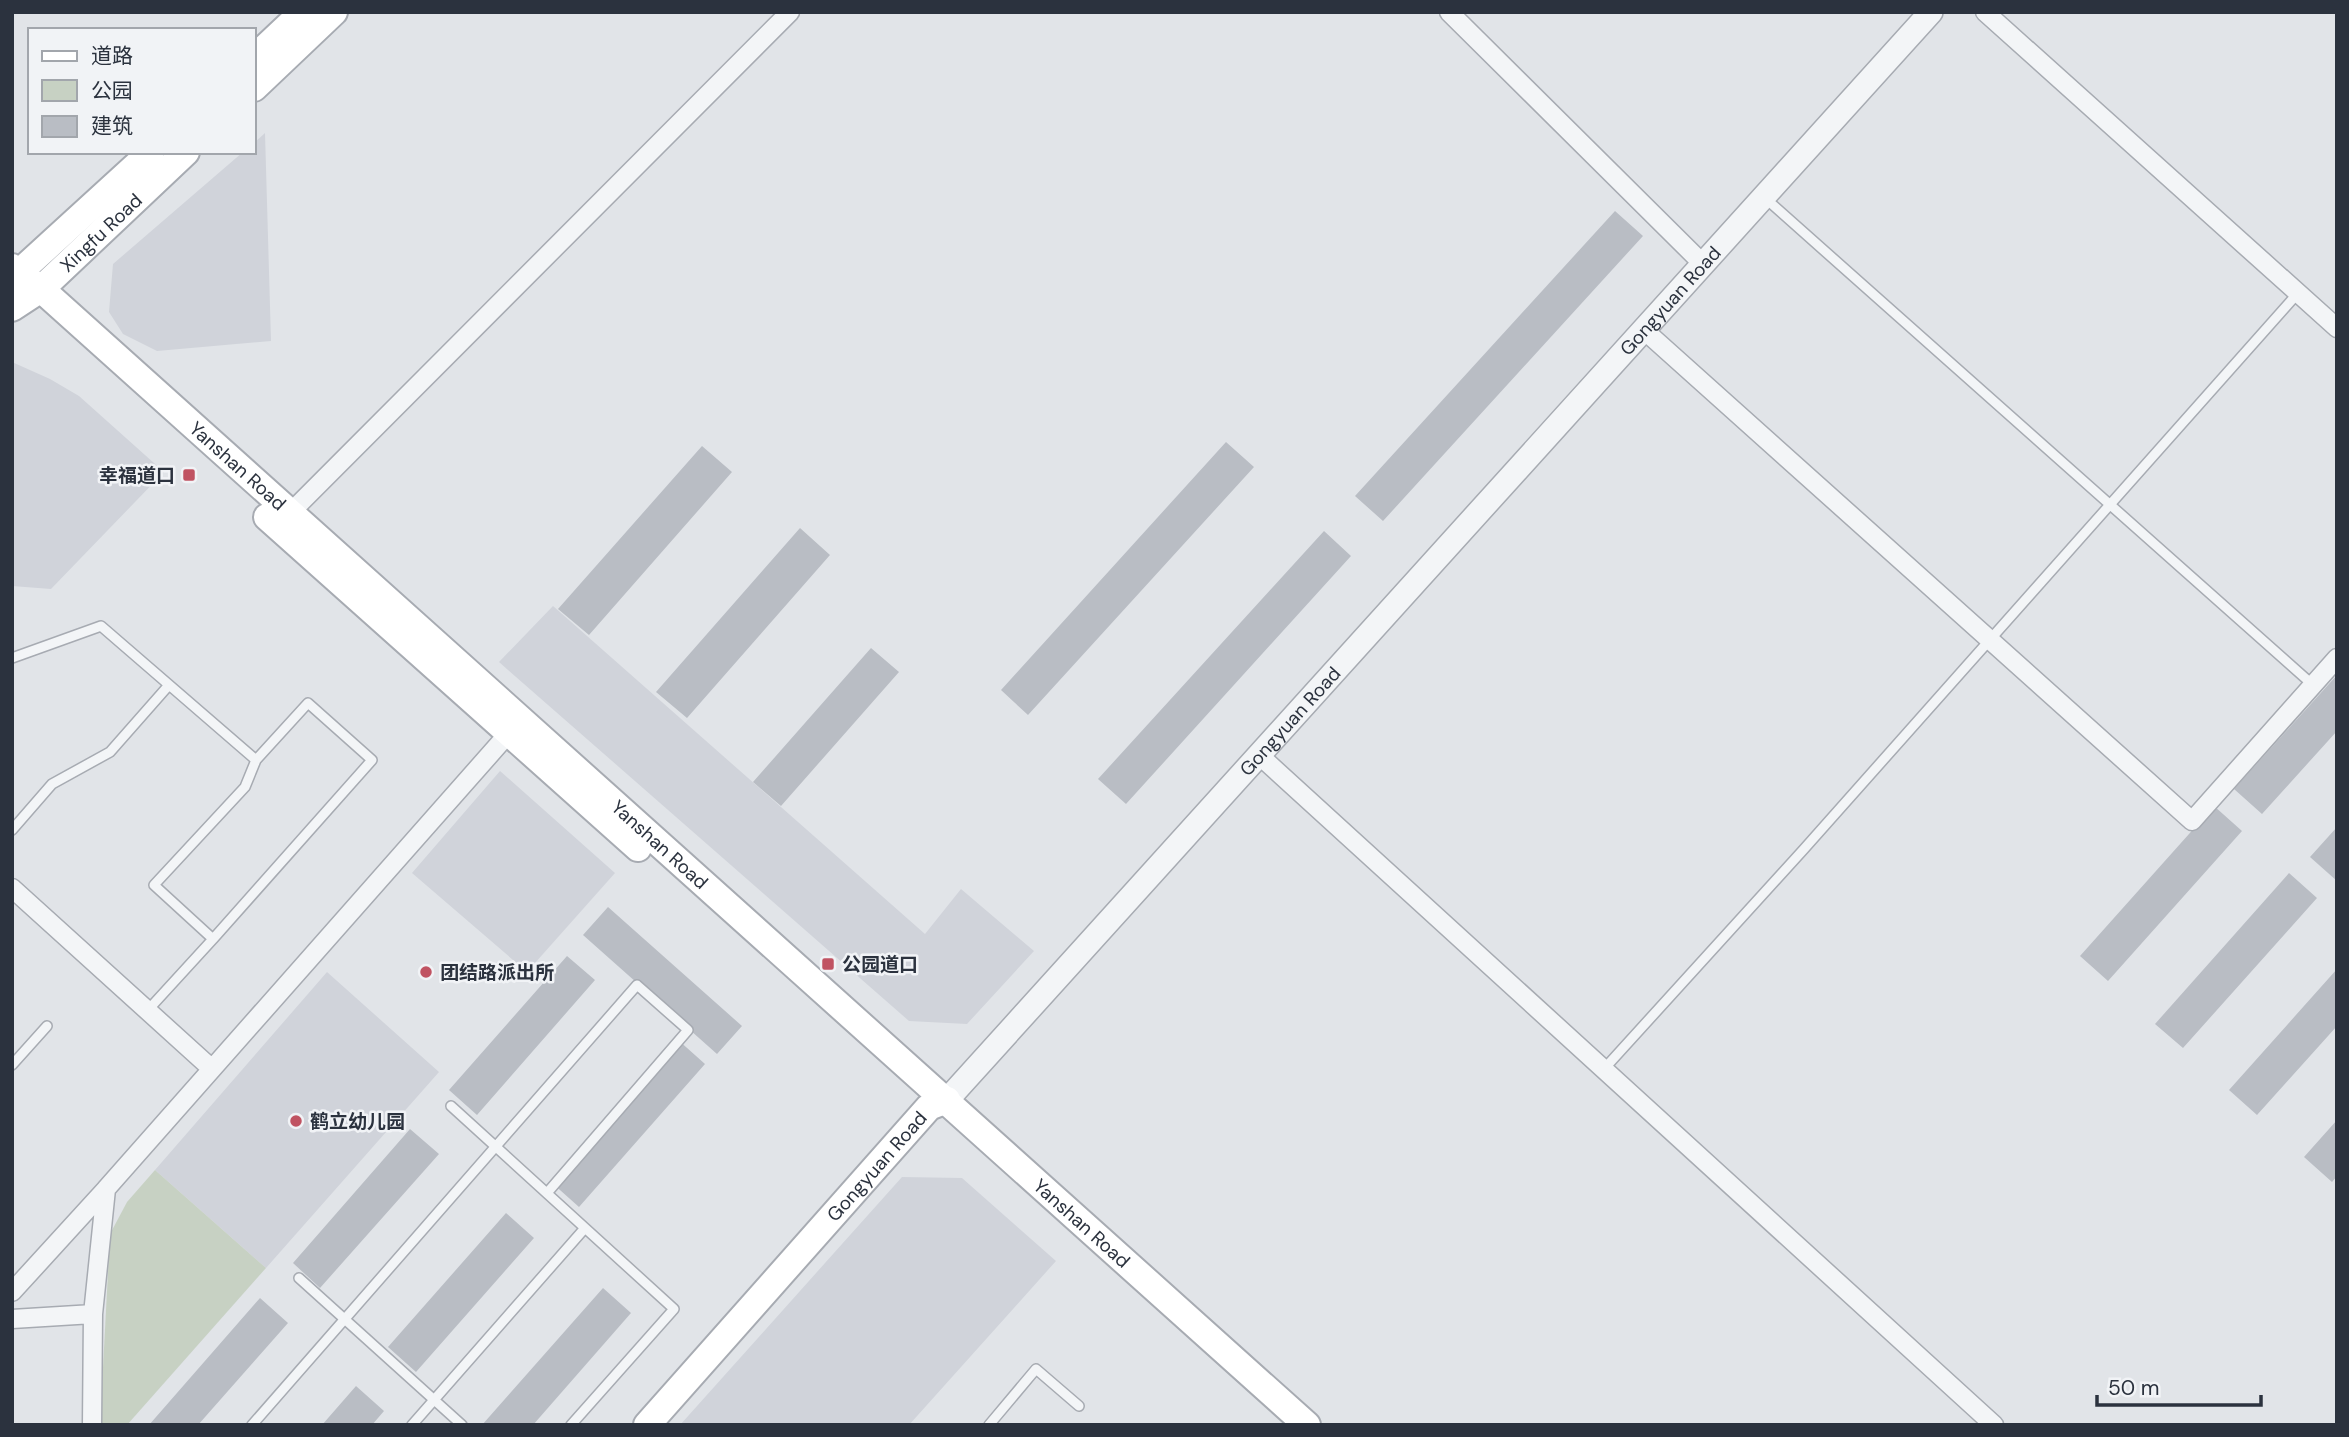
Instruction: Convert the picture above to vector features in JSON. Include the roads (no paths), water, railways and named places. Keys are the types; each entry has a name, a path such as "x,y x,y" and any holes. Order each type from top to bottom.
{"main road":[{"path":"256,56 303,12"},
{"path":"256,86 334,12"},
{"name":"Xingfu Road","path":"20,285 148,154"},
{"name":"Xingfu Road","path":"20,285 184,154"},
{"name":"Yanshan Road","path":"20,285 290,513 938,1103 1280,1425"},
{"name":"Yanshan Road","path":"20,285 289,537 508,734 938,1103 1307,1425"},
{"name":"Gongyuan Road","path":"647,1425 938,1103"}],"street":[{"path":"290,513 790,12"},
{"path":"1449,12 1703,264"},
{"name":"Gongyuan Road","path":"938,1103 1259,755 1931,12"},
{"path":"1985,12 2337,328"},
{"path":"1644,330 2192,821 2337,658"},
{"path":"12,1292 508,734"},
{"path":"1259,755 1994,1425"},
{"path":"12,888 212,1069"},
{"path":"92,1425 93,1314 106,1189"},
{"path":"12,1320 93,1314"}],"lane":[{"path":"1764,197 2313,685"},
{"path":"1604,1069 1804,849 2298,293"},
{"path":"12,658 102,626 256,760"},
{"path":"12,830 52,784 110,752 169,685"},
{"path":"148,1010 213,939 372,760 308,703 256,760 245,787 155,885 213,939"},
{"path":"252,1425 637,985 688,1030 547,1193"},
{"path":"12,1065 47,1026"},
{"path":"451,1106 674,1308 571,1425"},
{"path":"412,1425 585,1228"},
{"path":"299,1278 463,1425"},
{"path":"989,1425 1036,1369 1079,1406"}],"place":[{"name":"幸福道口","path":"189,475"},
{"name":"公园道口","path":"828,964"},
{"name":"团结路派出所","path":"426,972"},
{"name":"鹤立幼儿园","path":"296,1121"}]}
